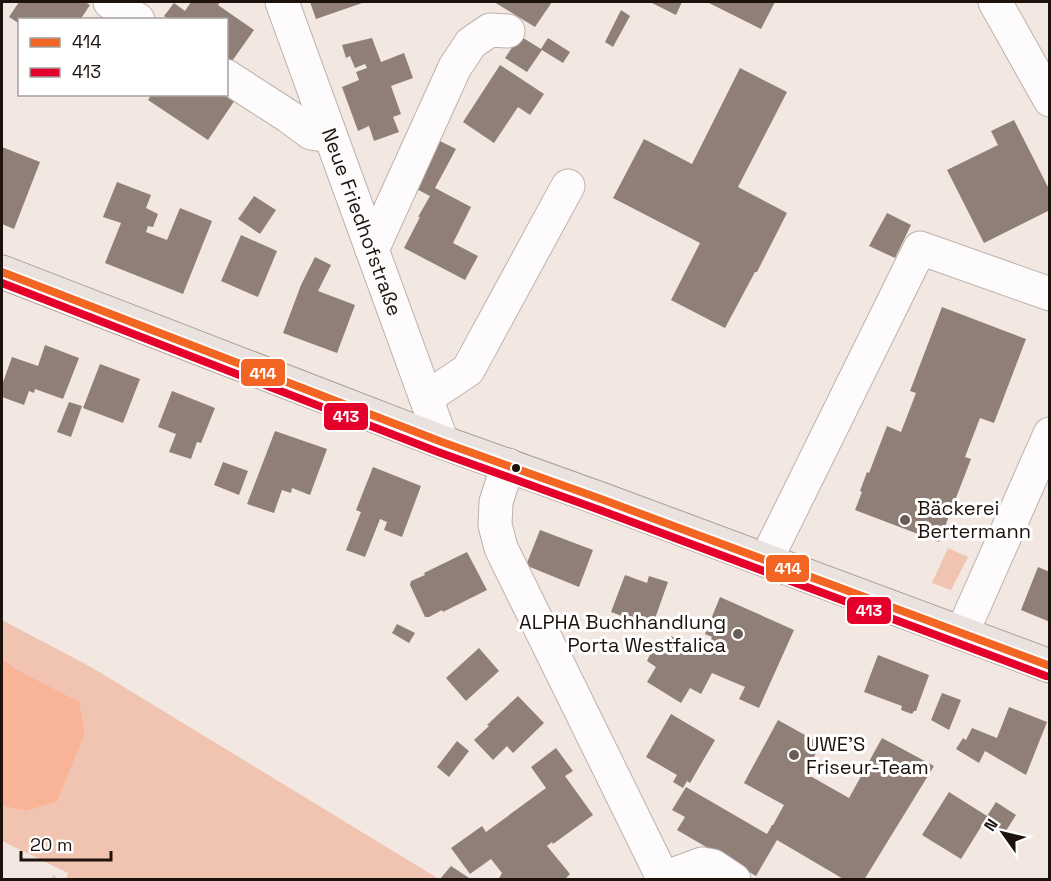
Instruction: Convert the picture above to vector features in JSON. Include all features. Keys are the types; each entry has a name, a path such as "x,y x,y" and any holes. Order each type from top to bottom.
{"main road":[{"path":"2,272 442,442 1050,666"}],"street":[{"path":"110,2 135,18"},
{"path":"258,2 285,11"},
{"path":"995,2 1050,100"},
{"name":"Neue Friedhofstraße","path":"285,11 442,442"},
{"path":"372,250 455,67 471,43 490,30 508,31"},
{"path":"228,77 311,133 330,136"},
{"path":"426,398 468,370 568,186"},
{"path":"766,560 920,249 1050,294"},
{"path":"962,633 1050,434"},
{"path":"508,465 496,502 495,525 501,548 664,879 702,864 713,866 734,879"}],"path":[{"path":"53,879 56,874"}],"shaded area":[{"path":"948,548 968,557 951,590 932,583"},
{"path":"2,620 91,667 439,879 66,879 68,873 2,841 2,806 26,811 57,802 85,734 19,671 2,659"},
{"path":"2,659 19,671 79,702 85,734 57,802 26,811 2,806"}],"building":[{"path":"19,2 85,2 90,5 81,18 18,18 18,23 9,17"},
{"path":"191,2 220,2 218,5 254,30 230,64 228,62 228,18 166,18 164,16 174,3 185,11"},
{"path":"310,2 365,2 316,19"},
{"path":"494,2 552,2 535,27"},
{"path":"650,2 682,2 676,15"},
{"path":"707,2 775,2 761,29"},
{"path":"621,10 630,16 613,47 605,42"},
{"path":"520,36 541,49 548,38 570,52 563,63 542,50 527,72 505,58"},
{"path":"372,38 381,62 404,53 413,78 391,86 401,114 393,117 399,132 374,141 369,126 358,131 342,87 359,80 356,72 367,68 365,64 355,68 350,56 346,58 342,45"},
{"path":"500,65 544,94 530,115 518,107 494,143 463,122"},
{"path":"740,68 787,92 738,187 787,213 725,328 671,300 700,243 613,198 644,139 692,164"},
{"path":"239,94 208,140 148,100 151,96"},
{"path":"1014,120 1050,191 1050,210 984,243 947,170 998,145 991,131"},
{"path":"426,134 456,149 435,188 471,207 453,243 478,256 465,280 404,248 430,196 403,182"},
{"path":"2,147 40,162 14,229 2,224"},
{"path":"117,182 151,195 146,208 158,214 153,227 148,226 146,232 167,240 180,208 212,221 183,294 105,263 121,223 103,217"},
{"path":"254,196 276,210 260,234 238,219"},
{"path":"887,213 911,225 895,258 869,246"},
{"path":"241,235 277,251 258,297 221,281"},
{"path":"315,257 331,265 318,291 355,305 337,353 283,333 301,285"},
{"path":"942,307 1026,339 994,423 980,418 965,457 971,459 939,542 855,510 867,472 869,473 887,426 901,432 916,393 910,391"},
{"path":"45,345 79,358 63,399 35,389 34,393 29,391 24,405 2,397 2,385 12,357 38,366"},
{"path":"100,364 140,379 123,423 83,408"},
{"path":"172,391 215,408 201,443 197,442 191,459 169,452 176,434 158,427"},
{"path":"69,402 82,406 71,437 57,432"},
{"path":"275,431 327,449 310,495 292,488 291,493 282,490 274,513 247,504"},
{"path":"223,462 248,471 239,495 214,485"},
{"path":"373,467 421,486 402,537 384,530 387,522 380,519 365,557 346,550 361,512 356,510"},
{"path":"540,530 593,550 579,587 530,567 527,563"},
{"path":"467,552 487,590 443,612 442,610 425,617 410,585 411,581"},
{"path":"1038,567 1050,572 1050,622 1021,610"},
{"path":"625,575 647,583 649,576 668,582 652,627 611,612"},
{"path":"720,597 794,630 759,708 739,699 745,687 712,673 701,694 690,688 681,703 647,682 656,667 647,661 653,648 662,653 671,636 705,653 712,637 705,634"},
{"path":"397,624 415,633 409,643 392,633"},
{"path":"479,648 499,671 466,701 446,678"},
{"path":"878,655 929,675 916,711 912,714 901,710 902,706 864,692"},
{"path":"942,693 961,700 949,730 931,720"},
{"path":"518,696 544,723 513,753 507,746 493,760 474,740"},
{"path":"1009,707 1047,722 1026,775 985,751 979,763 956,749 963,738 966,740 972,728 997,738"},
{"path":"671,714 715,740 690,783 687,781 683,788 673,782 677,775 646,757"},
{"path":"778,720 821,744 805,773 849,798 882,738 934,766 864,880 845,880 777,840 756,876 677,830 685,817 672,810 686,787 767,834 784,805 744,783"},
{"path":"457,741 469,751 449,777 437,767"},
{"path":"556,748 573,771 565,776 593,815 547,846 570,874 564,880 498,880 502,873 491,859 470,874 451,848 482,826 486,832 546,788 531,767"},
{"path":"949,792 987,816 996,802 1016,815 1004,834 984,822 961,859 922,835"},
{"path":"451,866 472,880 440,879"}],"transit line":[{"name":"414","path":"2,272 442,442 1050,666"},
{"name":"413","path":"2,283 438,452 1046,676"}],"place":[{"name":"Bäckerei Bertermann","path":"905,520"},
{"name":"ALPHA Buchhandlung Porta Westfalica","path":"738,634"},
{"name":"UWE'S Friseur-Team","path":"794,755"}]}
